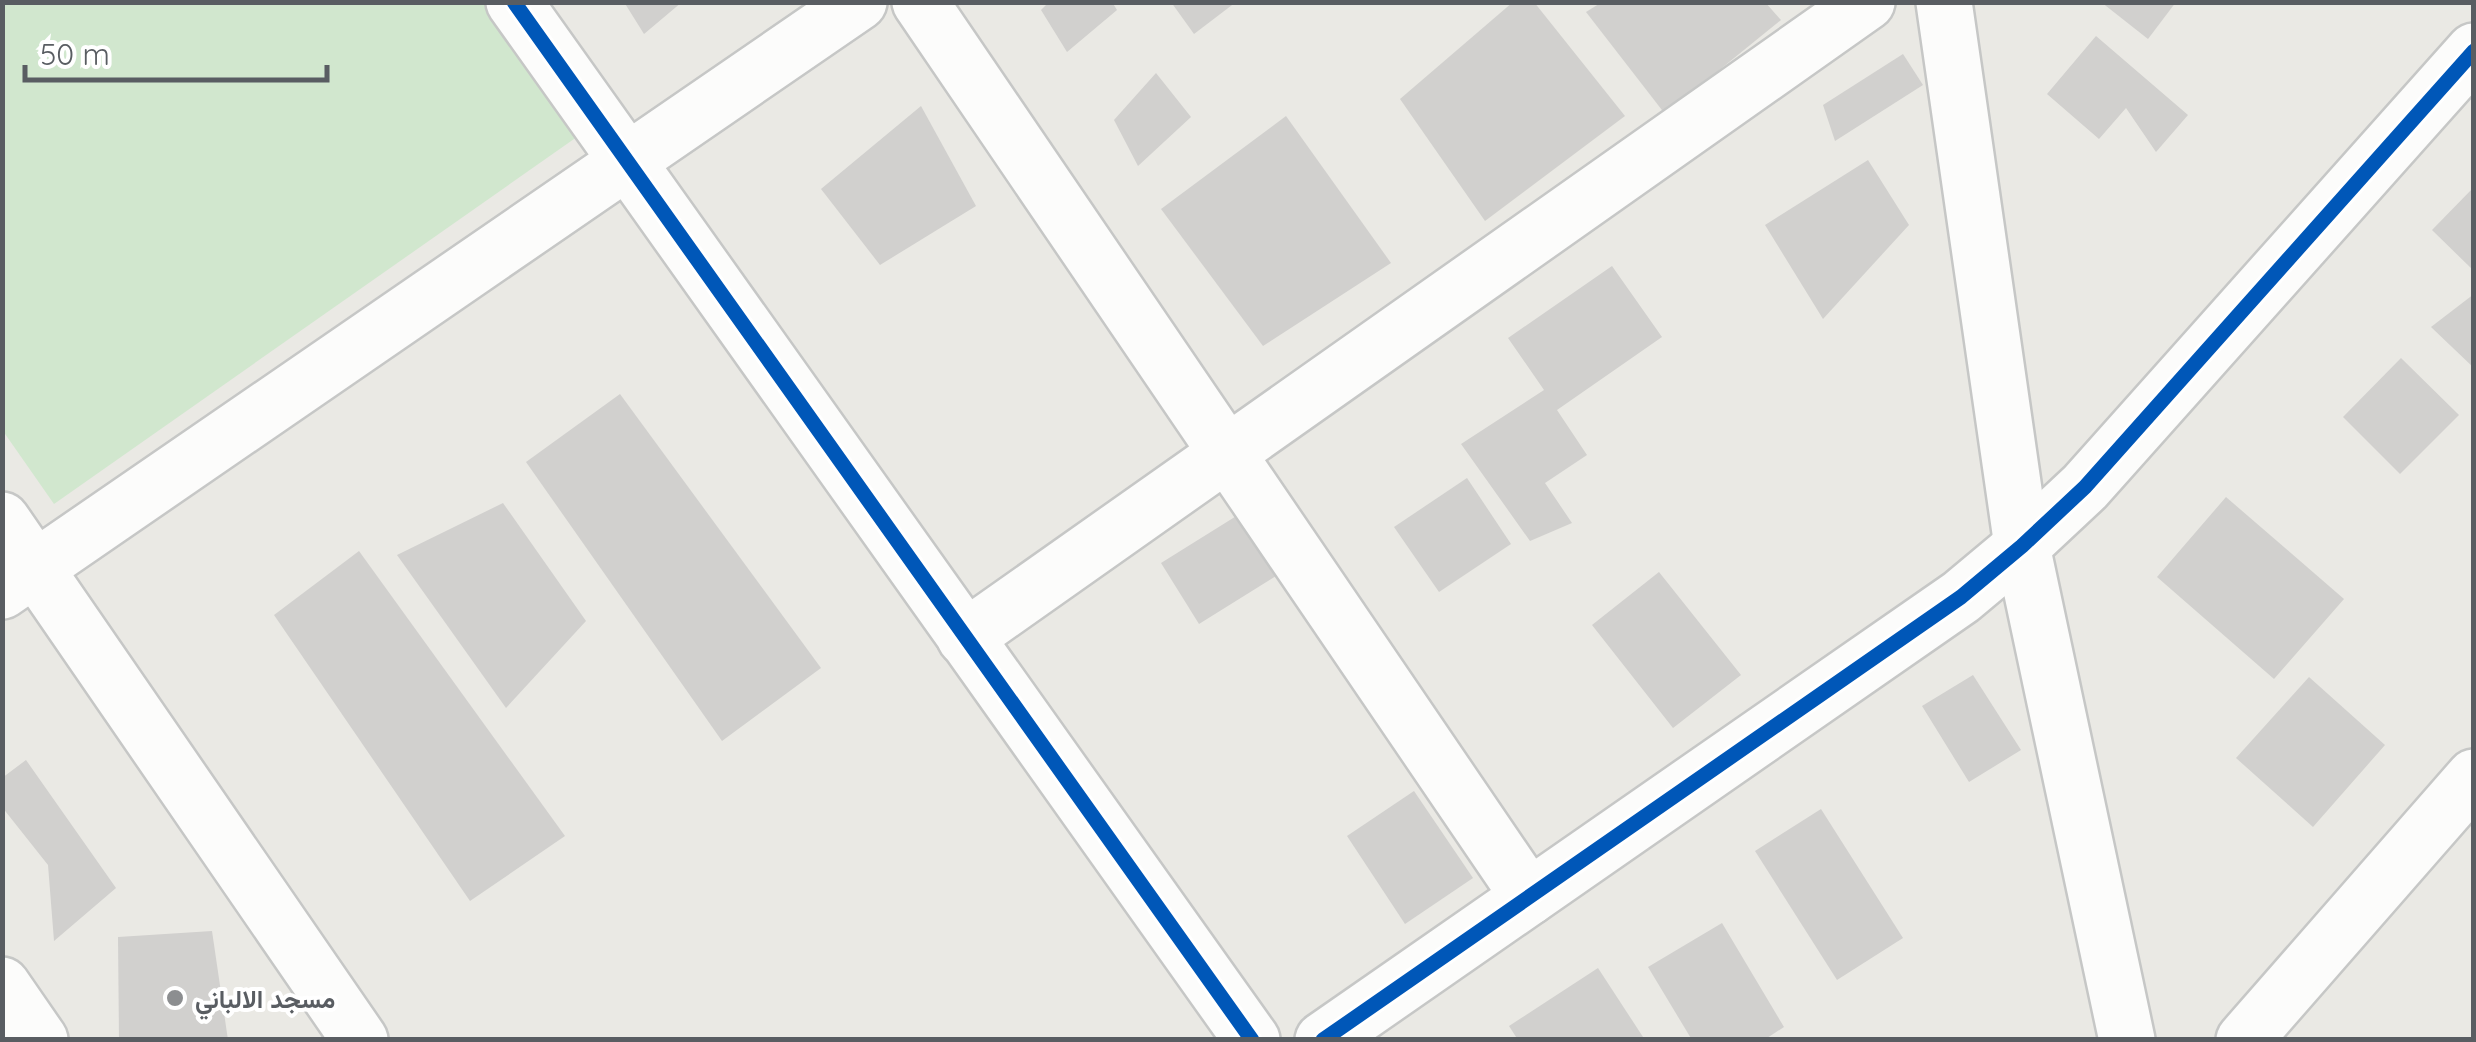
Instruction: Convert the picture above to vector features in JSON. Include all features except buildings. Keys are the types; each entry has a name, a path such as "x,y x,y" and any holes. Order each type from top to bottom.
{"street":[{"path":"514,2 1252,1040"},
{"path":"19,580 859,2"},
{"path":"920,2 1529,897"},
{"path":"965,638 1867,2"},
{"path":"1944,2 2022,546 2128,1040"},
{"path":"1323,1040 1961,598 2022,546 2084,487 2474,51"},
{"path":"2,520 19,580 360,1040"},
{"path":"2244,1040 2474,777"},
{"path":"2,985 40,1040"}],"green space":[{"path":"2,3 489,3 584,132 54,504 3,431"}],"cycle path":[{"path":"514,2 1252,1040"},
{"path":"1323,1040 1961,597 2022,546 2085,487 2474,51"}],"place":[{"name":"مسجد الالباني","path":"175,998"}]}
